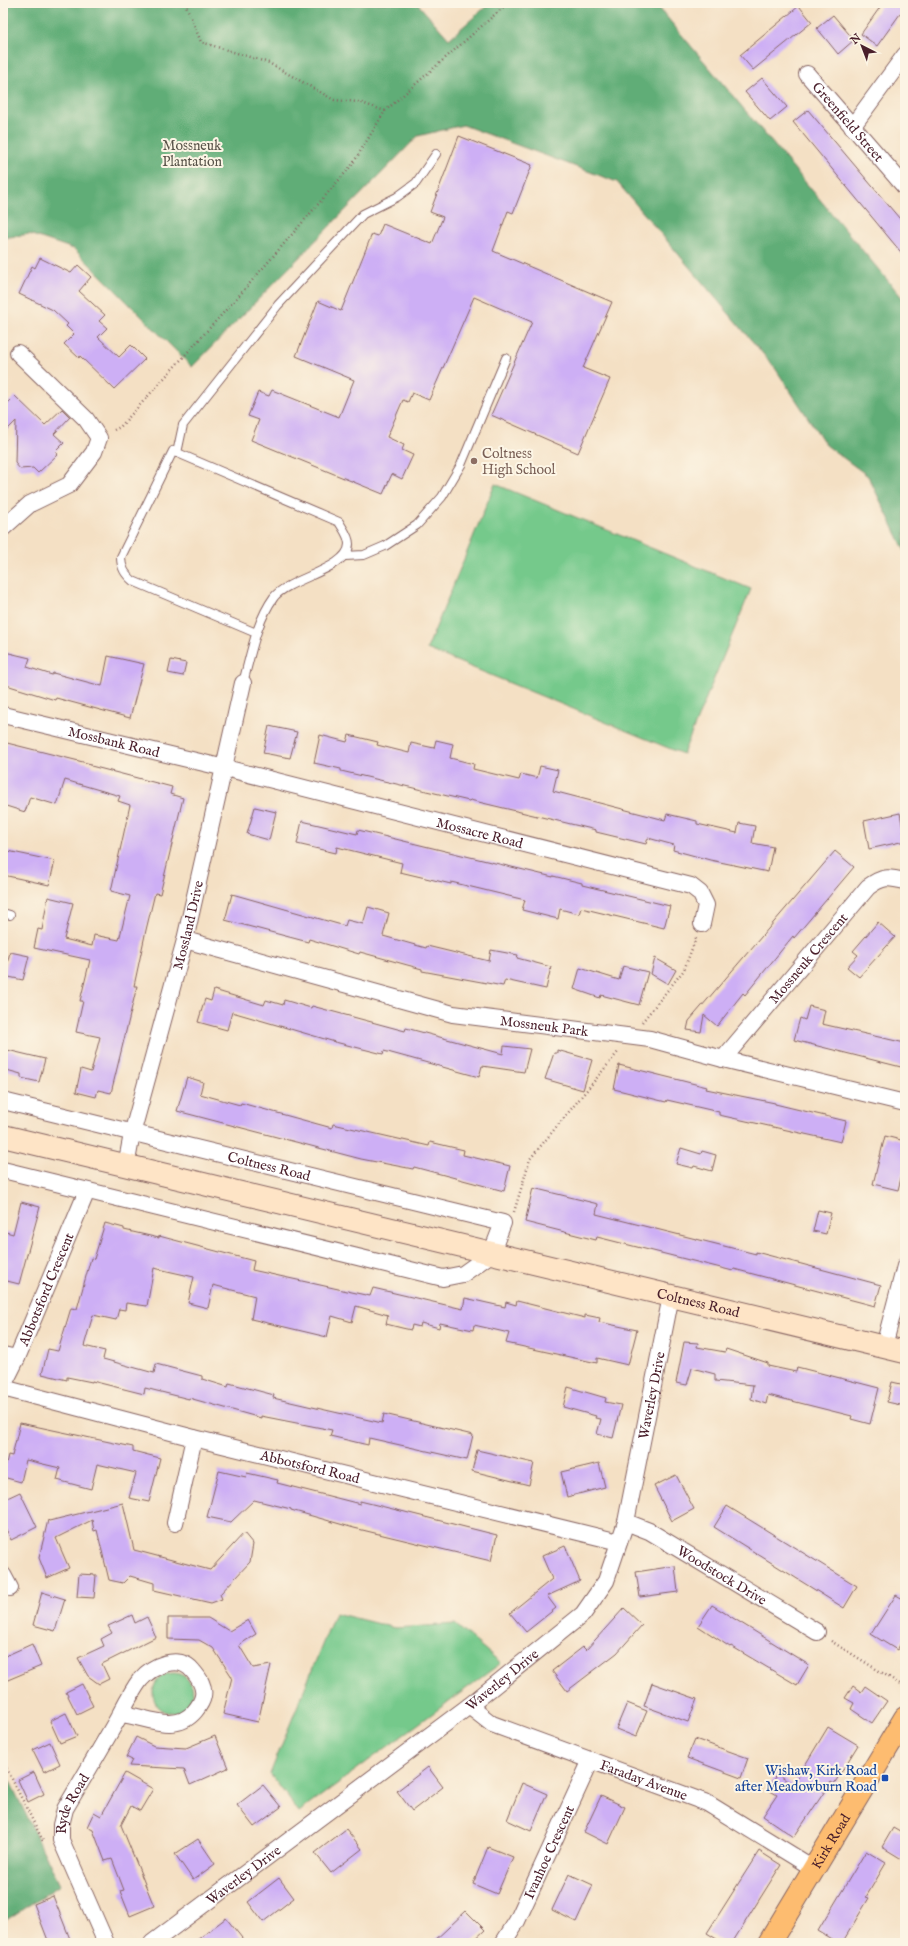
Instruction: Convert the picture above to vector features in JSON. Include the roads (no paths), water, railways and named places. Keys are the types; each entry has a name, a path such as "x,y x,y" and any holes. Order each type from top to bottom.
{"main road":[{"name":"Kirk Road","path":"769,1943 905,1718"}],"street":[{"path":"852,127 905,56"},
{"name":"Greenfield Street","path":"807,74 905,187"},
{"path":"3,528 30,504 69,485 94,452 99,438 86,419 18,353"},
{"name":"Mossland Drive","path":"126,1166 132,1134 186,940 243,683"},
{"name":"Mossbank Road","path":"3,714 225,768"},
{"name":"Mossacre Road","path":"225,768 691,886 700,893 706,905 702,924"},
{"name":"Mossneuk Crescent","path":"723,1059 868,887 880,878 892,878 905,881"},
{"name":"Mossneuk Park","path":"186,940 453,1014 650,1039 723,1059 905,1103"},
{"name":"Coltness Road","path":"3,1101 132,1134 503,1223 491,1254"},
{"name":"Coltness Road","path":"3,1136 905,1352"},
{"path":"3,1170 443,1278 463,1274 491,1254"},
{"name":"Abbotsford Crescent","path":"3,1387 10,1357 87,1191"},
{"path":"884,1346 905,1266"},
{"name":"Waverley Drive","path":"152,1943 469,1706 583,1614 606,1581 626,1522 671,1296"},
{"name":"Abbotsford Road","path":"3,1387 194,1438 619,1542"},
{"path":"175,1523 194,1438"},
{"name":"Woodstock Drive","path":"626,1522 649,1531 817,1632"},
{"name":"Ryde Road","path":"106,1943 61,1840 61,1825 65,1809 140,1681 152,1669 167,1663 182,1663 192,1669 201,1682 204,1694 201,1704 191,1716 180,1722 166,1724 134,1715 121,1714"},
{"name":"Faraday Avenue","path":"469,1706 492,1724 707,1803 813,1868"},
{"name":"Ivanhoe Crescent","path":"503,1943 517,1922 591,1760"}],"lane":[{"path":"177,453 183,425 278,305 363,214 397,198 416,183 436,154"},
{"path":"345,556 364,555 385,546 416,525 442,497 461,465 506,358"},
{"path":"243,683 256,632 266,609 276,596 287,586 337,563 345,556 349,545 346,532 339,522 173,451 121,557 121,565 126,575 133,581 256,632"}],"place":[{"name":"Coltness High School","path":"474,461"},
{"name":"Wishaw, Kirk Road after Meadowburn Road","path":"885,1778"}],"park label":[{"name":"Mossneuk Plantation","path":"192,154"}]}
